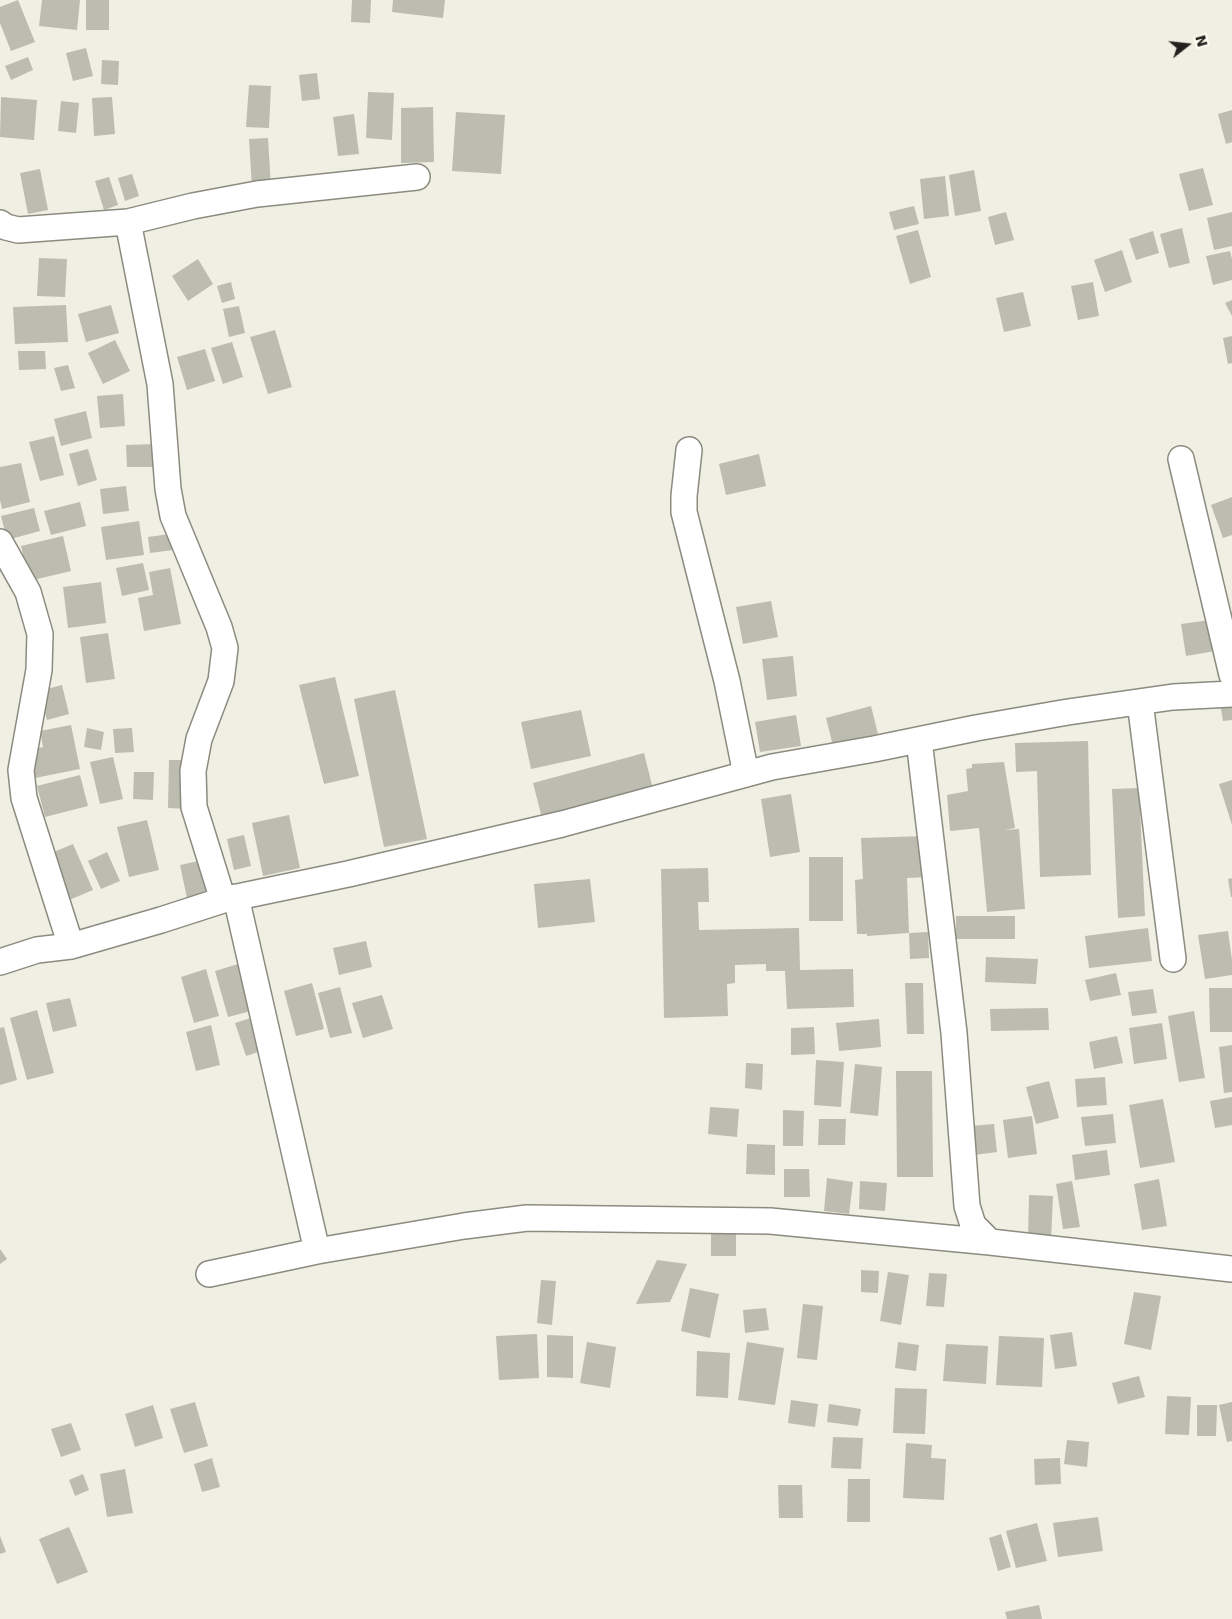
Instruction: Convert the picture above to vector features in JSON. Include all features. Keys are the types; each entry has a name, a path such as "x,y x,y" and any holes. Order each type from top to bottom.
{"street":[{"path":"0,223 6,227 18,230 128,222 193,206 258,194 417,177"},
{"path":"128,222 160,384 168,489 173,516 220,627 225,648 221,681 199,739 193,771 194,807 230,898 317,1251"},
{"path":"689,450 684,512 727,681 746,774"},
{"path":"1181,459 1232,675"},
{"path":"0,542 28,592 40,634 40,670 21,770 24,798 71,946"},
{"path":"0,962 37,950 71,946 230,898 348,874 553,826 772,766 1068,712 1173,696 1232,694"},
{"path":"1140,702 1173,959"},
{"path":"919,740 954,1033 967,1206 973,1225 990,1242"},
{"path":"209,1274 317,1251 464,1226 528,1218 770,1221 990,1242 1232,1269"}],"building":[{"path":"18,0 35,42 11,51 0,23 0,7"},
{"path":"42,0 80,0 77,30 39,26"},
{"path":"86,0 109,0 109,30 86,30"},
{"path":"352,0 371,0 370,23 351,22"},
{"path":"393,0 445,0 443,18 392,12"},
{"path":"86,48 93,76 73,81 66,53"},
{"path":"28,57 33,70 11,80 5,66"},
{"path":"102,60 119,61 118,85 101,84"},
{"path":"317,73 320,99 302,101 299,75"},
{"path":"249,85 271,86 269,128 246,127"},
{"path":"368,92 394,93 392,140 366,138"},
{"path":"1,97 37,100 34,140 0,137"},
{"path":"112,97 115,134 94,136 92,98"},
{"path":"61,101 79,103 76,133 58,131"},
{"path":"433,107 434,162 401,163 401,108"},
{"path":"1232,110 1232,142 1226,144 1218,114"},
{"path":"456,112 505,115 501,174 452,171"},
{"path":"354,114 359,154 338,156 333,117"},
{"path":"268,138 271,187 252,188 249,139"},
{"path":"1203,168 1213,205 1189,211 1179,174"},
{"path":"40,169 48,210 28,214 20,173"},
{"path":"974,170 981,211 955,216 949,175"},
{"path":"132,174 139,196 125,201 118,178"},
{"path":"945,176 949,216 924,219 920,179"},
{"path":"109,177 118,205 104,210 95,181"},
{"path":"914,206 919,224 894,230 889,212"},
{"path":"1006,212 1014,240 995,245 988,217"},
{"path":"1232,212 1232,246 1214,250 1207,218"},
{"path":"1182,228 1190,263 1169,268 1160,234"},
{"path":"918,230 931,277 910,284 896,236"},
{"path":"1153,231 1159,253 1136,260 1129,239"},
{"path":"1122,250 1132,282 1105,292 1094,260"},
{"path":"1230,251 1232,280 1213,285 1206,256"},
{"path":"39,258 67,259 65,297 37,296"},
{"path":"198,259 213,284 188,301 172,276"},
{"path":"231,282 235,299 222,303 217,286"},
{"path":"1093,282 1099,316 1078,320 1071,286"},
{"path":"1023,292 1031,326 1004,332 996,298"},
{"path":"1232,300 1232,316 1225,303"},
{"path":"66,305 68,342 15,344 13,307"},
{"path":"111,305 119,333 86,342 78,314"},
{"path":"239,306 245,333 229,337 223,309"},
{"path":"275,330 292,387 268,394 250,337"},
{"path":"1232,336 1232,363 1228,364 1223,338"},
{"path":"115,340 130,371 103,384 88,353"},
{"path":"232,342 243,377 223,384 211,348"},
{"path":"205,349 215,381 187,390 177,357"},
{"path":"18,351 45,351 46,369 19,370"},
{"path":"68,365 75,388 61,391 54,368"},
{"path":"123,394 125,426 100,428 97,396"},
{"path":"86,411 92,438 61,446 54,419"},
{"path":"54,436 64,475 40,481 29,442"},
{"path":"156,444 157,467 127,467 126,445"},
{"path":"88,449 97,480 78,486 69,454"},
{"path":"759,454 766,486 726,495 719,464"},
{"path":"21,463 30,502 2,509 0,500 0,467"},
{"path":"126,486 129,511 103,514 100,489"},
{"path":"1232,497 1232,535 1223,538 1211,505"},
{"path":"80,502 86,526 51,535 44,511"},
{"path":"34,508 40,531 7,540 1,516"},
{"path":"139,521 144,555 106,560 101,527"},
{"path":"170,534 173,550 150,553 148,537"},
{"path":"63,536 71,571 29,581 21,546"},
{"path":"143,563 149,590 122,596 116,568"},
{"path":"170,568 181,624 144,631 138,598 153,595 149,572"},
{"path":"101,582 106,623 68,628 63,587"},
{"path":"771,601 778,637 743,644 736,607"},
{"path":"1210,620 1215,651 1186,656 1181,624"},
{"path":"108,633 115,679 86,683 80,637"},
{"path":"793,656 797,696 767,700 762,659"},
{"path":"335,677 359,776 324,784 299,685"},
{"path":"62,685 69,714 47,720 39,691"},
{"path":"395,690 427,839 384,847 354,699"},
{"path":"1232,702 1232,720 1223,721 1220,703"},
{"path":"871,706 878,734 833,746 826,718"},
{"path":"581,710 591,756 531,769 521,722"},
{"path":"796,715 801,746 760,752 755,722"},
{"path":"71,725 80,769 35,778 30,750 43,747 40,731"},
{"path":"87,728 104,732 101,750 84,747"},
{"path":"132,728 134,752 115,753 113,729"},
{"path":"1088,741 1091,875 1040,877 1037,771 1016,772 1015,743"},
{"path":"644,753 654,793 543,822 533,783"},
{"path":"113,757 123,799 100,804 90,762"},
{"path":"169,760 188,760 187,809 168,808"},
{"path":"1004,762 1015,828 1004,830 1019,829 1025,909 987,912 979,828 950,831 947,795 968,791 966,769 972,768 972,764"},
{"path":"134,772 154,772 153,800 133,799"},
{"path":"80,775 88,806 45,817 37,786"},
{"path":"1232,780 1232,825 1219,784"},
{"path":"1139,788 1145,916 1118,918 1112,789"},
{"path":"791,794 800,852 770,857 761,799"},
{"path":"289,815 300,868 263,876 252,823"},
{"path":"147,820 159,870 129,877 117,827"},
{"path":"244,835 251,866 234,870 227,839"},
{"path":"927,836 928,877 907,878 909,933 867,936 867,934 857,934 855,880 863,879 861,838"},
{"path":"73,844 93,890 69,900 49,854"},
{"path":"107,852 120,881 101,889 88,861"},
{"path":"809,857 843,857 843,921 809,921"},
{"path":"203,860 211,892 187,898 180,865"},
{"path":"708,868 709,902 698,902 699,930 799,928 800,970 853,969 854,1007 787,1009 785,971 766,971 766,964 735,965 735,983 727,984 728,1016 664,1018 661,869"},
{"path":"1232,878 1232,897 1231,897 1228,879"},
{"path":"590,879 595,922 538,928 534,884"},
{"path":"956,916 1015,916 1015,939 956,939"},
{"path":"1148,928 1152,961 1089,968 1085,936"},
{"path":"1228,931 1232,975 1205,979 1198,935"},
{"path":"928,932 929,958 910,959 909,933"},
{"path":"366,941 372,967 339,975 333,948"},
{"path":"986,957 1038,959 1036,984 985,982"},
{"path":"238,964 251,1011 228,1017 215,971"},
{"path":"206,969 219,1016 194,1023 181,977"},
{"path":"1116,973 1121,995 1090,1001 1085,980"},
{"path":"312,983 324,1029 296,1036 284,991"},
{"path":"905,983 923,983 924,1034 907,1034"},
{"path":"340,987 352,1033 330,1038 318,993"},
{"path":"1209,988 1232,988 1232,1032 1210,1032"},
{"path":"1153,989 1157,1013 1132,1016 1128,992"},
{"path":"382,995 393,1029 363,1038 352,1003"},
{"path":"70,998 77,1026 53,1032 46,1003"},
{"path":"1048,1008 1049,1030 991,1031 990,1009"},
{"path":"37,1010 54,1073 27,1080 10,1018"},
{"path":"1194,1011 1205,1078 1179,1082 1168,1016"},
{"path":"254,1017 264,1050 246,1056 235,1023"},
{"path":"879,1019 881,1047 839,1051 836,1023"},
{"path":"1162,1023 1167,1059 1134,1064 1129,1028"},
{"path":"211,1025 220,1065 196,1071 186,1032"},
{"path":"4,1027 17,1080 0,1085 0,1028"},
{"path":"814,1027 815,1054 791,1055 791,1028"},
{"path":"1117,1036 1123,1063 1094,1069 1089,1042"},
{"path":"1232,1045 1232,1092 1224,1093 1219,1047"},
{"path":"816,1060 844,1062 841,1107 814,1105"},
{"path":"746,1063 763,1064 762,1090 745,1088"},
{"path":"855,1064 882,1067 878,1116 850,1113"},
{"path":"896,1071 932,1071 933,1177 897,1177"},
{"path":"1105,1077 1107,1105 1077,1107 1075,1079"},
{"path":"1049,1081 1059,1118 1036,1124 1026,1087"},
{"path":"1232,1097 1232,1125 1215,1128 1210,1101"},
{"path":"1163,1099 1175,1162 1140,1168 1129,1105"},
{"path":"710,1107 739,1109 737,1137 708,1134"},
{"path":"783,1110 804,1111 803,1146 783,1146"},
{"path":"1113,1114 1116,1143 1085,1146 1081,1117"},
{"path":"1032,1116 1037,1154 1008,1158 1003,1120"},
{"path":"819,1119 846,1119 845,1145 818,1145"},
{"path":"994,1124 997,1152 974,1155 970,1126"},
{"path":"747,1144 775,1145 775,1175 746,1174"},
{"path":"1107,1150 1110,1175 1075,1180 1072,1155"},
{"path":"784,1169 809,1169 810,1197 784,1197"},
{"path":"827,1178 853,1182 849,1214 824,1211"},
{"path":"1159,1179 1167,1226 1142,1230 1134,1184"},
{"path":"860,1181 887,1183 885,1211 859,1209"},
{"path":"1072,1181 1080,1227 1063,1229 1056,1184"},
{"path":"1029,1195 1053,1196 1051,1241 1028,1240"},
{"path":"711,1227 736,1228 736,1256 711,1256"},
{"path":"0,1249 7,1259 0,1264"},
{"path":"657,1260 687,1264 670,1302 636,1304"},
{"path":"861,1270 879,1271 878,1293 861,1292"},
{"path":"888,1272 909,1275 901,1325 880,1321"},
{"path":"929,1273 947,1274 944,1307 926,1306"},
{"path":"541,1280 556,1281 552,1325 537,1323"},
{"path":"690,1288 719,1294 710,1338 681,1331"},
{"path":"1134,1292 1161,1296 1151,1350 1124,1344"},
{"path":"803,1304 823,1306 817,1360 797,1358"},
{"path":"766,1308 769,1330 745,1333 743,1310"},
{"path":"1072,1332 1077,1366 1055,1369 1050,1335"},
{"path":"537,1334 539,1378 499,1380 496,1336"},
{"path":"547,1335 573,1336 573,1378 547,1377"},
{"path":"999,1336 1044,1338 1042,1387 996,1385"},
{"path":"587,1342 616,1347 610,1388 580,1383"},
{"path":"747,1342 784,1348 775,1405 738,1400"},
{"path":"898,1342 919,1345 916,1371 895,1368"},
{"path":"946,1344 988,1346 986,1384 943,1381"},
{"path":"697,1351 730,1353 728,1398 696,1396"},
{"path":"1139,1376 1145,1397 1118,1404 1112,1383"},
{"path":"895,1388 927,1389 925,1434 893,1433"},
{"path":"1167,1396 1191,1397 1189,1435 1165,1434"},
{"path":"791,1400 818,1404 815,1427 788,1423"},
{"path":"195,1402 208,1446 184,1453 170,1409"},
{"path":"1232,1402 1232,1441 1227,1442 1219,1405"},
{"path":"829,1404 861,1409 858,1426 827,1422"},
{"path":"153,1405 163,1438 135,1447 125,1414"},
{"path":"1197,1405 1217,1405 1216,1436 1197,1436"},
{"path":"71,1423 81,1450 61,1457 51,1429"},
{"path":"833,1437 863,1438 861,1469 831,1468"},
{"path":"1067,1440 1089,1442 1087,1467 1064,1464"},
{"path":"906,1443 932,1445 931,1458 946,1459 944,1500 903,1498"},
{"path":"212,1458 220,1487 202,1492 194,1464"},
{"path":"1060,1458 1061,1484 1035,1485 1034,1459"},
{"path":"125,1469 133,1513 107,1517 100,1474"},
{"path":"83,1474 89,1490 75,1496 69,1480"},
{"path":"848,1479 870,1479 870,1522 847,1522"},
{"path":"778,1485 802,1485 803,1518 779,1518"},
{"path":"1098,1517 1103,1551 1058,1557 1053,1523"},
{"path":"1037,1523 1047,1561 1016,1568 1006,1531"},
{"path":"69,1527 88,1572 57,1584 39,1539"},
{"path":"1001,1534 1011,1567 998,1571 989,1538"},
{"path":"0,1536 6,1552 0,1554"},
{"path":"1039,1605 1042,1619 1007,1619 1005,1612"}]}
